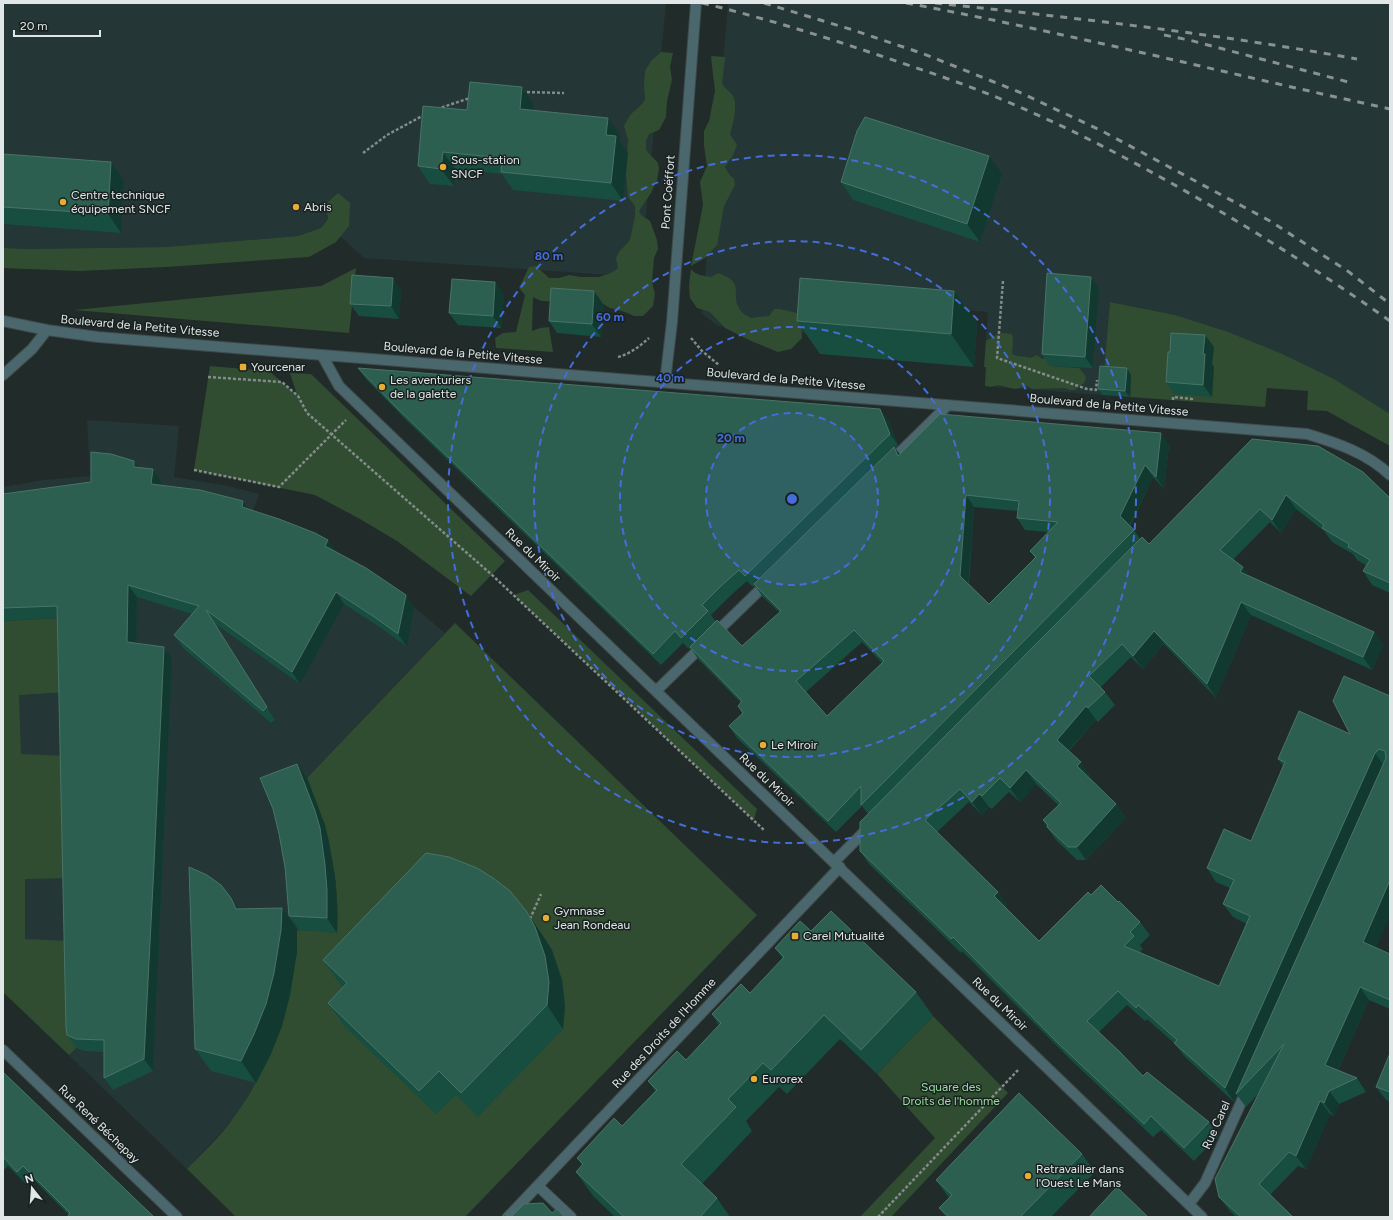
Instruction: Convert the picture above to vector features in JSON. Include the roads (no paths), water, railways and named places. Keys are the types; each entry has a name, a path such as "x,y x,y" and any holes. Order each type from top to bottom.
{"street":[{"name":"Pont Coëffort","path":"665,382 672,322 696,3"},
{"name":"Boulevard de la Petite Vitesse","path":"3,321 47,330 98,337 1307,434 1348,447 1384,469 1390,475"},
{"path":"3,375 32,349 47,330"},
{"name":"Rue du Miroir","path":"322,355 339,386 1202,1217"},
{"path":"879,472 948,405"},
{"path":"1252,440 1262,430"},
{"path":"656,691 772,577"},
{"name":"Rue des Droits de l'Homme","path":"508,1217 837,865 876,820"},
{"name":"Rue René Béchepay","path":"3,1050 177,1217"},
{"name":"Rue Carel","path":"1189,1204 1205,1183 1250,1081"},
{"path":"538,1186 571,1217"}],"railway":[{"path":"702,3 830,39 994,96 1052,121 1126,158 1260,235 1390,321"},
{"path":"764,3 853,30 924,54 1019,92 1102,131 1270,221 1349,272 1390,304"},
{"path":"906,3 1088,40 1390,109"},
{"path":"935,3 1200,34 1357,59"},
{"path":"1164,35 1189,40 1352,83"}],"place":[{"name":"Sous-station SNCF","path":"443,167"},
{"name":"Centre technique équipement SNCF","path":"63,202"},
{"name":"Abris","path":"296,207"},
{"name":"Yourcenar","path":"243,367"},
{"name":"Les aventuriers de la galette","path":"382,387"},
{"name":"Le Miroir","path":"763,745"},
{"name":"Gymnase Jean Rondeau","path":"546,918"},
{"name":"Carel Mutualité","path":"795,936"},
{"name":"Eurorex","path":"754,1079"},
{"name":"Retravailler dans l'Ouest Le Mans","path":"1028,1176"}],"park label":[{"name":"Square des Droits de l'homme","path":"951,1094"}]}
